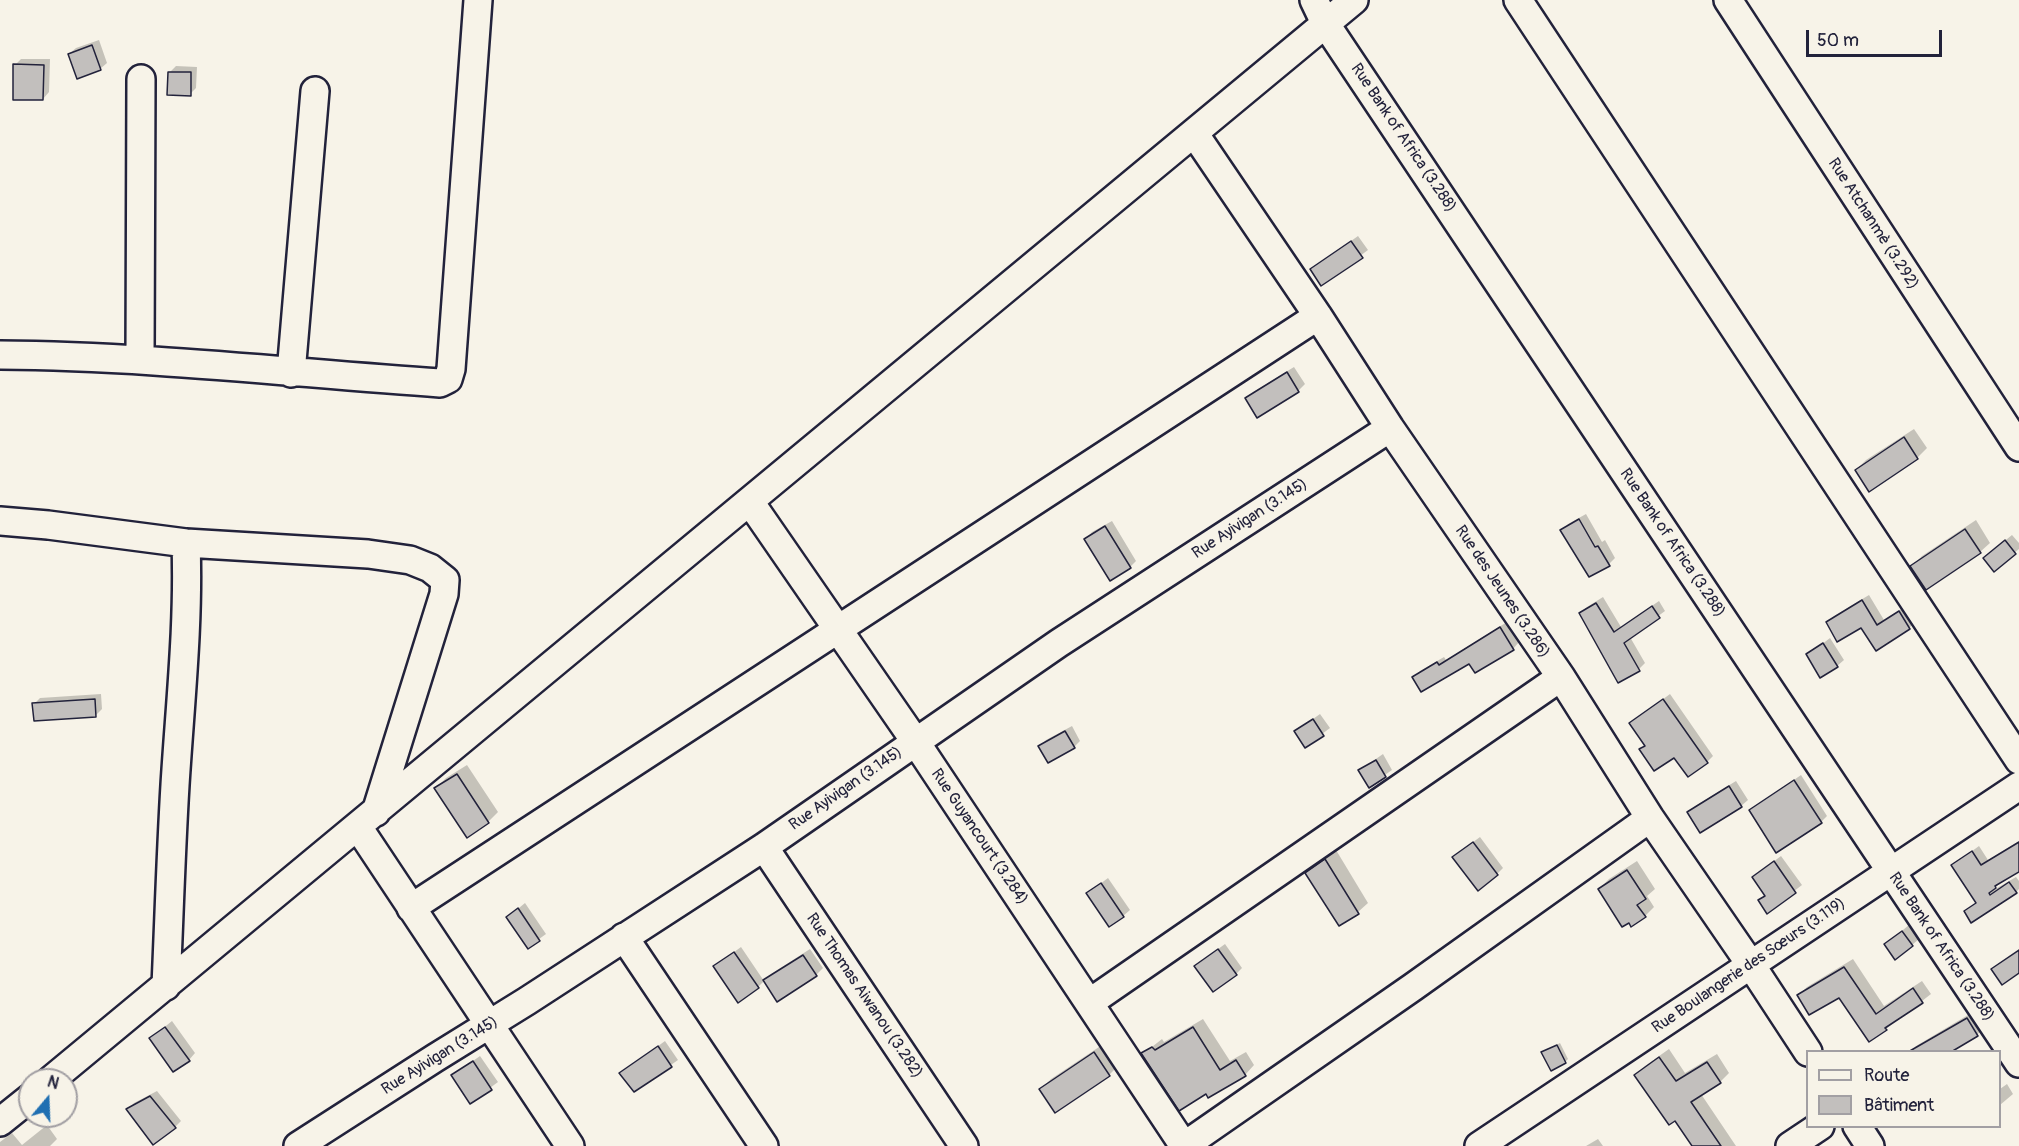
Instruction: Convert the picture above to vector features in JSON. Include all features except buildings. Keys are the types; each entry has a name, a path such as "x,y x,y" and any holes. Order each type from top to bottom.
{"street":[{"path":"0,355 140,359 291,373 440,383 448,379 451,369 478,0"},
{"path":"66,1068 1194,134 1320,11 1354,0"},
{"path":"1518,0 2019,760"},
{"name":"Rue Atchanmè (3.292)","path":"1728,0 2019,447"},
{"name":"Rue Bank of Africa (3.288)","path":"1320,11 2019,1063"},
{"path":"140,359 141,79"},
{"path":"291,373 315,91"},
{"name":"Rue des Jeunes (3.286)","path":"1194,134 1318,316 1390,428 1561,677 1650,818 1751,964 1807,1050"},
{"path":"411,908 1318,316"},
{"name":"Rue Ayivigan (3.145)","path":"298,1146 764,847 1059,643 1390,428"},
{"name":"Rue Guyancourt (3.284)","path":"750,502 915,741 1184,1146"},
{"path":"0,521 186,543 368,554 410,560 430,568 445,580 444,594 367,819 411,908 568,1145"},
{"path":"166,986 175,784 186,646 186,543"},
{"path":"1089,1003 1561,677"},
{"name":"Rue Boulangerie des Sœurs (3.119)","path":"1479,1146 2019,786"},
{"path":"1184,1146 1650,818"},
{"name":"Rue Thomas Aiwanou (3.282)","path":"764,847 964,1146"},
{"path":"624,937 764,1146"},
{"path":"0,1122 18,1108"},
{"path":"1790,1146 1817,1128"},
{"path":"1858,1128 1870,1146"}]}
